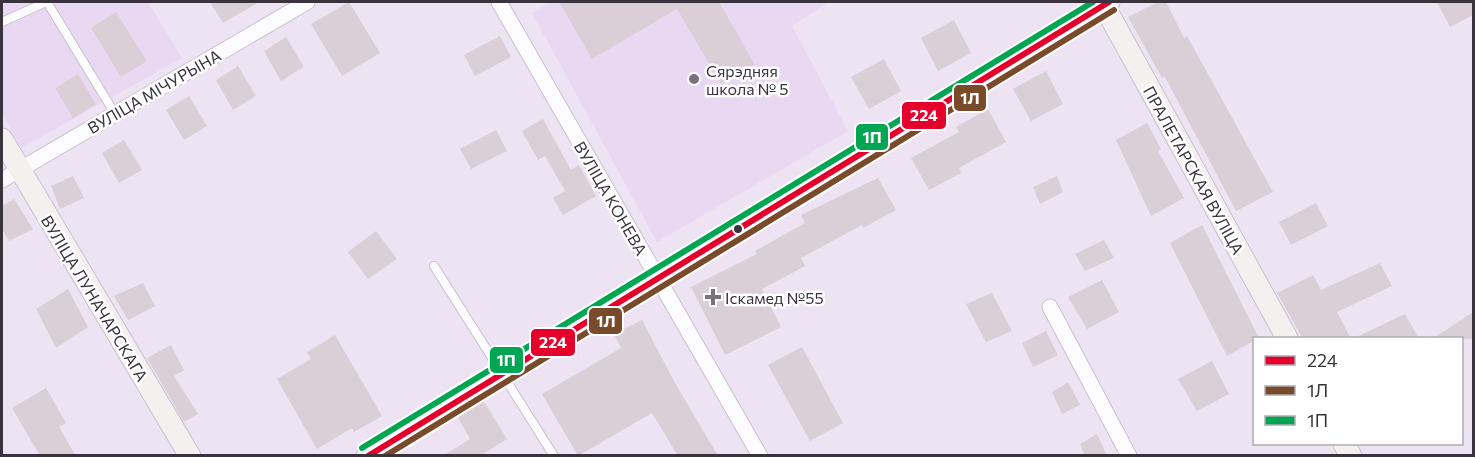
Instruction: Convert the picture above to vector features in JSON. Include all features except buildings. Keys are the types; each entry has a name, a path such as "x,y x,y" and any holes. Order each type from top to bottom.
{"street":[{"name":"ВУЛІЦА МІЧУРЫНА","path":"10,175 307,2"},
{"name":"ВУЛІЦА КОНЕВА","path":"499,2 760,456"},
{"path":"367,456 1105,2"},
{"name":"ПРАЛЕТАРСКАЯ ВУЛІЦА","path":"1105,2 1286,337"},
{"name":"ВУЛІЦА ЛУНАЧАРСКАГА","path":"2,139 10,175 190,456"},
{"path":"1050,307 1129,456"}],"lane":[{"path":"2,22 46,2 115,114"},
{"path":"435,266 554,456"}],"shaded area":[{"path":"2,2 148,2 182,58 21,148 2,113"},
{"name":"Сярэдняя школа № 5","path":"551,2 829,2 792,26 848,131 657,242 532,13"}],"transit line":[{"name":"1П","path":"362,448 1093,2"},
{"name":"224","path":"368,456 1109,2"},
{"name":"1Л","path":"385,456 1114,10"}],"place":[{"name":"Сярэдняя школа № 5","path":"694,79"},
{"name":"Іскамед №55","path":"713,297"}]}
